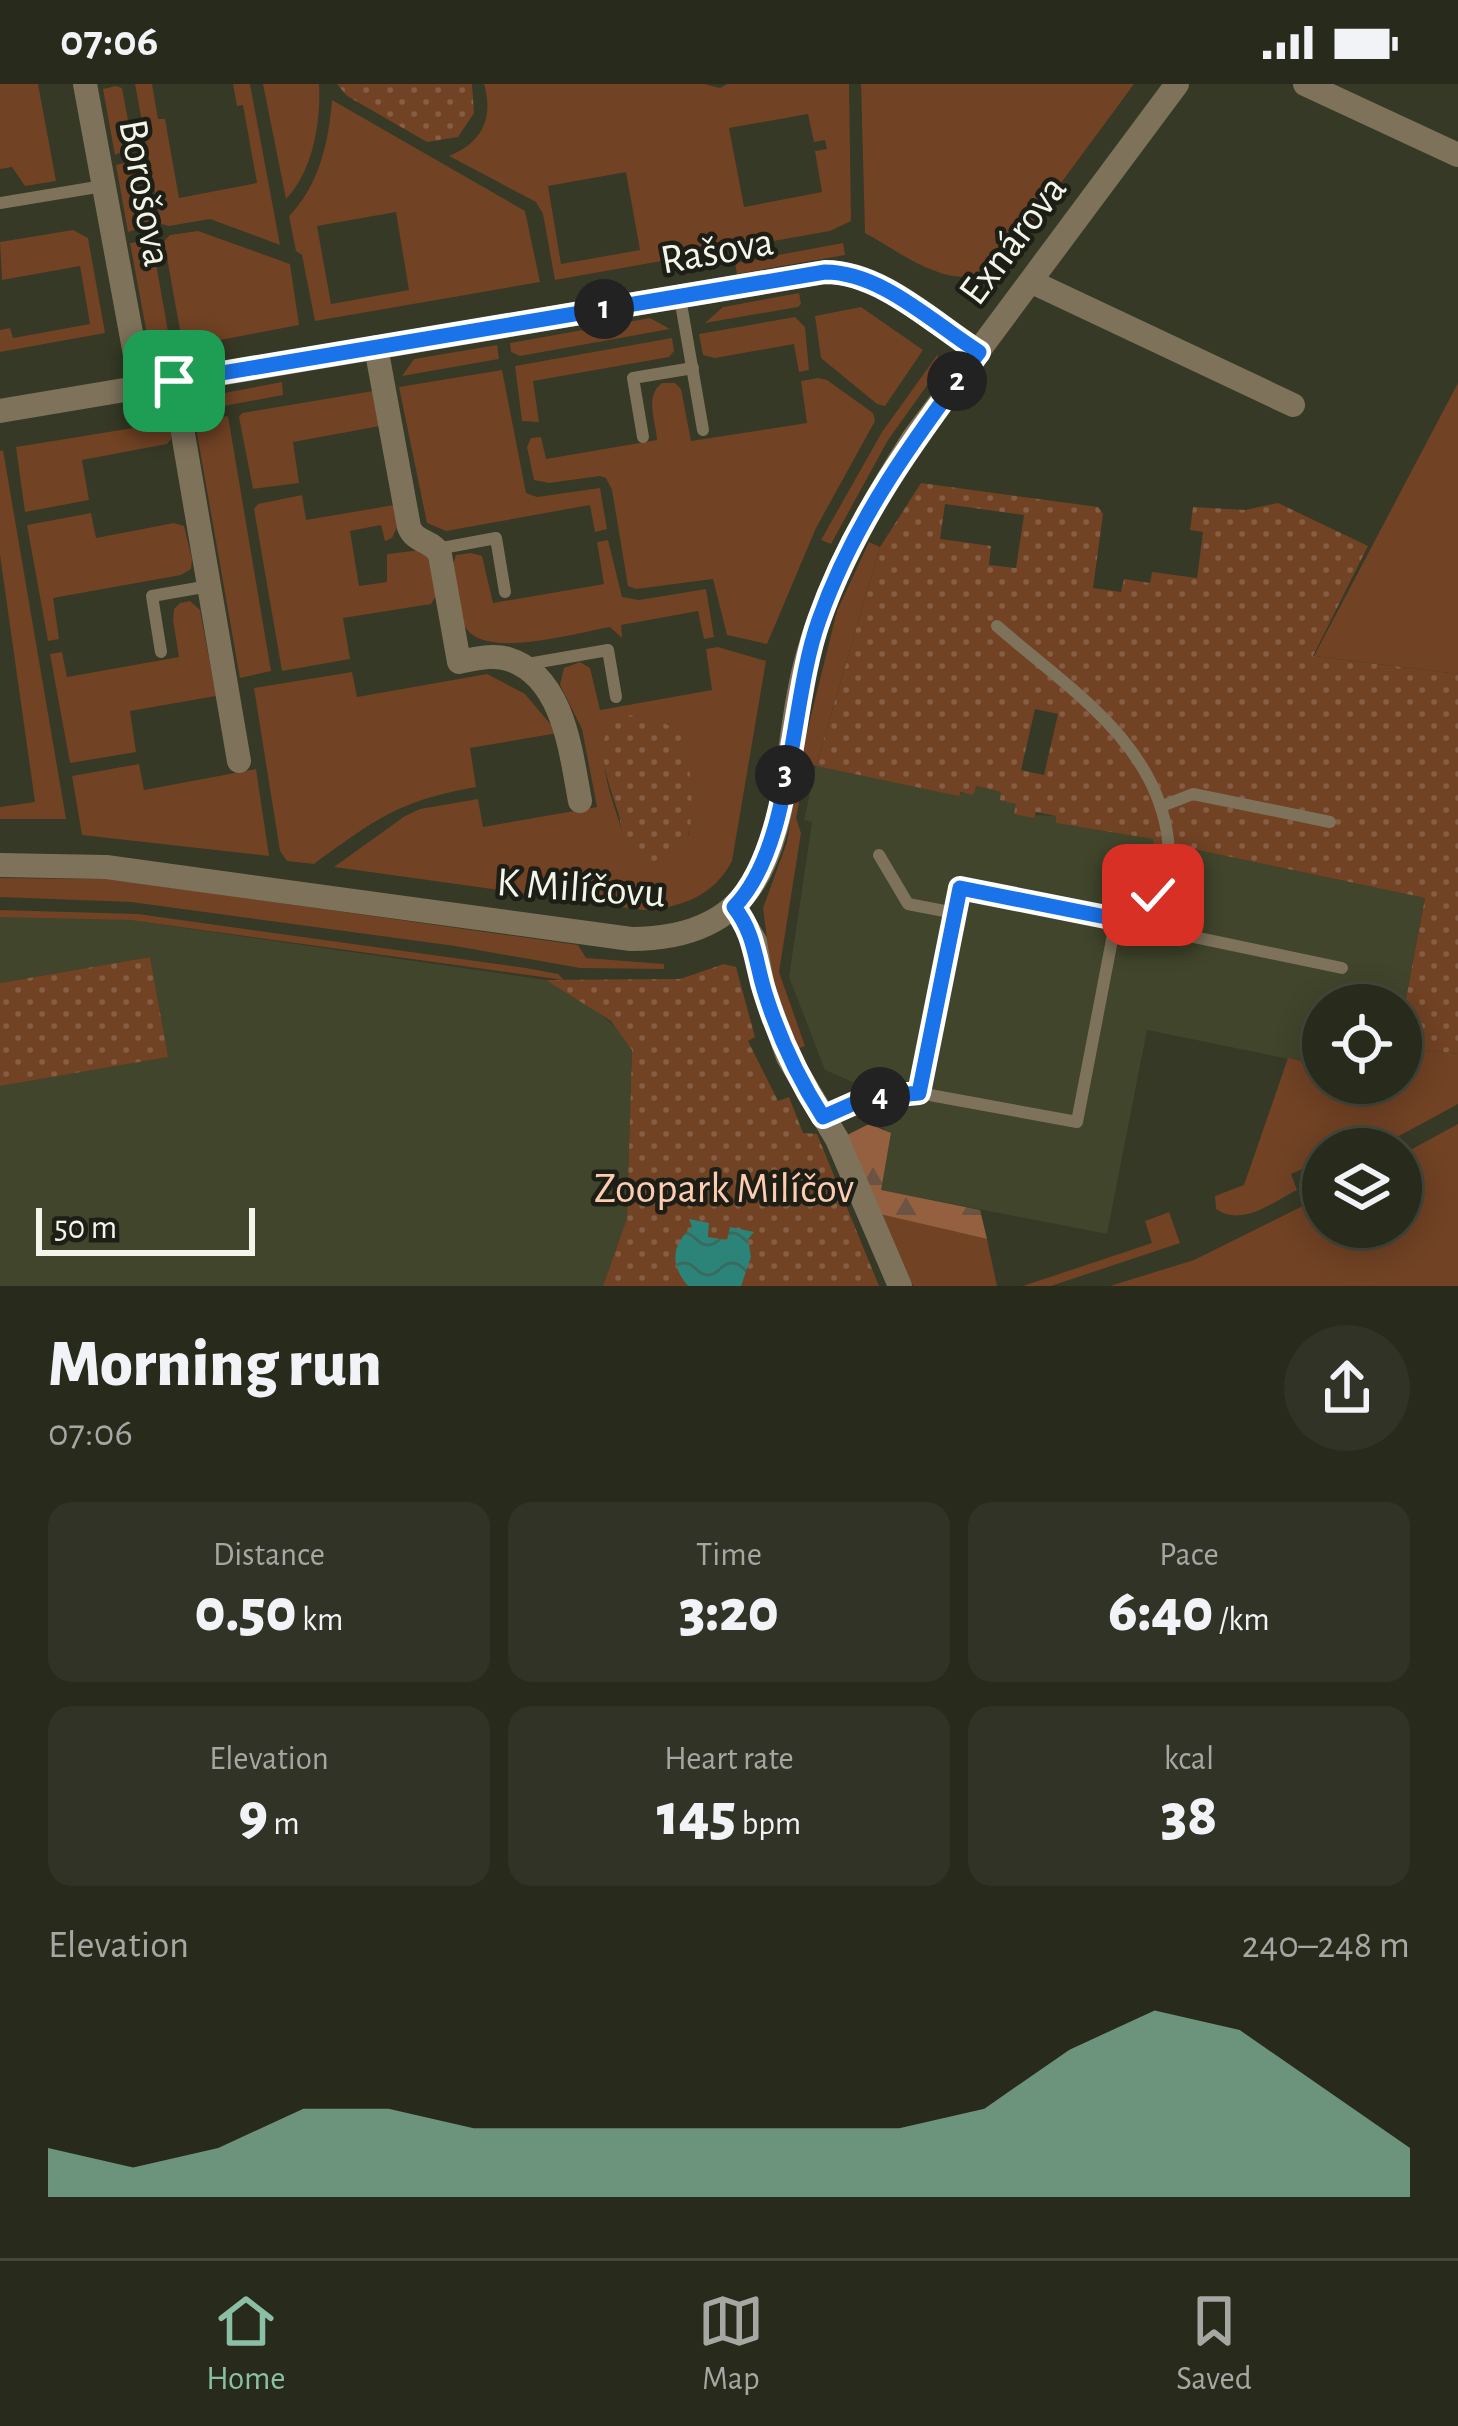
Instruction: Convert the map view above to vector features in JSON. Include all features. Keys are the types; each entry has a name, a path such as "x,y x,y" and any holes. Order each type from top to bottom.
{"street":[{"name":"Borošova","path":"85,84 141,387"},
{"name":"Exnárova","path":"734,907 757,878 772,845 806,658 832,585 893,470 1178,84"},
{"path":"1305,84 1458,155"},
{"name":"Rašova","path":"0,411 842,272 884,289 979,352"},
{"path":"1032,282 1293,405"},
{"path":"376,347 409,527 414,537 437,549 460,662 497,658 520,665 540,682 564,723 580,801"},
{"path":"174,381 239,761"},
{"name":"K Milíčovu","path":"0,865 106,867 631,939 695,932 734,907"},
{"path":"734,907 755,941 762,984 788,1057 837,1139 899,1286"}],"lane":[{"path":"0,203 104,186"},
{"path":"680,296 703,430"},
{"path":"643,437 633,378 692,368"},
{"path":"437,549 496,538 506,592"},
{"path":"161,652 152,596 208,586"},
{"path":"823,1117 866,1098 919,1093 1077,1122 1116,919 1153,895 1164,878 1169,847 1162,806 1130,746 998,626"},
{"path":"520,665 608,650 616,698"},
{"path":"1162,806 1193,794 1330,822"},
{"path":"879,855 908,904 955,913"},
{"path":"919,1093 960,888 1342,968"}],"shaded area":[{"path":"816,766 959,795 975,786 1001,792 1017,804 1015,814 1057,816 1057,823 1154,839 1156,847 1179,846 1425,898 1409,984 1302,984 1302,1062 1147,1030 1107,1234 880,1190 891,1134 880,1126 859,1085 825,1070 789,977 812,822 804,820"},
{"path":"0,917 130,920 546,980 586,1003 622,1032 632,1050 627,1218 603,1286 0,1286 0,1086 167,1057 150,957 0,983"}],"green space":[{"path":"0,84 38,84 56,181 25,186 12,167 0,169"},
{"path":"135,84 152,84 158,119 165,119 179,198 257,183 243,105 237,106 233,84 250,84 280,245 210,219 161,224"},
{"path":"263,84 319,84 313,145 303,175 286,199"},
{"path":"337,84 472,84 474,113 458,137 427,142 347,96"},
{"path":"484,84 704,84 720,88 727,84 849,84 851,221 830,231 555,280 543,214 536,202 449,156 470,144 483,128","holes":["808,114 814,142 825,140 827,149 815,151 822,192 744,207 729,128","626,172 640,250 561,264 548,186"]},
{"path":"861,84 1134,84 999,267 965,277 930,269 865,233"},
{"path":"122,88 133,147 115,155 103,89"},
{"path":"332,100 525,211 540,282 315,321 289,216 315,177","holes":["396,212 409,290 331,304 317,226"]},
{"path":"133,161 149,225 128,232 116,165"},
{"path":"73,230 88,238 105,333 0,352 0,330 10,328 13,338 90,324 80,266 2,280 0,242"},
{"path":"198,231 290,264 299,325 183,347 164,241 170,235"},
{"path":"148,241 153,246 170,343 161,353 146,329 130,243"},
{"path":"843,243 845,255 737,274 735,263"},
{"path":"799,293 798,307 705,323 723,307"},
{"path":"861,307 923,350 885,406 821,358 815,316"},
{"path":"795,317 805,327 809,370 799,372 794,344 715,358 703,355 699,334"},
{"path":"650,318 670,329 520,356 511,352 510,343"},
{"path":"672,338 674,351 669,357 533,381 539,422 522,421 515,366"},
{"path":"497,345 499,359 402,376 414,359"},
{"path":"938,354 933,377 888,440 831,544 821,540 882,432"},
{"path":"502,370 526,493 537,497 600,488 607,529 595,532 590,505 446,531 427,523 399,387"},
{"path":"818,378 873,413 875,421 816,528 767,644 727,635 713,579 636,589 628,586 606,478 534,480 527,447 531,438 541,437 546,459 657,440 652,402 662,383 675,383 681,389 691,441 807,423 801,381"},
{"path":"282,382 283,395 197,411 209,396"},
{"path":"1458,383 1458,674 1314,656"},
{"path":"373,391 380,426 293,442 299,483 253,489 242,413"},
{"path":"228,416 271,671 240,678 195,422"},
{"path":"170,422 167,444 82,460 89,500 25,512 16,447"},
{"path":"3,450 66,819 0,819 0,807 35,802 0,555"},
{"path":"921,483 1098,507 1103,514 1093,588 1121,592 1124,579 1150,583 1152,572 1197,578 1203,532 1190,530 1193,507 1245,510 1278,503 1368,546 1313,656 1458,674 1458,1054 1422,1050 1422,984 1409,984 1425,898 1179,846 1155,847 1153,839 1056,823 1056,816 1014,814 1016,804 1000,800 1001,792 976,786 973,795 961,792 959,796 816,766 880,547","holes":["945,504 1024,515 1016,568 989,565 991,546 940,539","1035,709 1058,714 1044,775 1021,770"]},
{"path":"302,495 306,520 394,505 397,527 392,538 385,541 381,525 350,531 359,586 387,582 387,554 421,550 429,557 436,596 431,604 343,618 350,659 282,671 254,509 258,504"},
{"path":"91,513 96,538 174,523 184,526 191,569 181,575 53,598 59,639 48,641 27,525"},
{"path":"608,540 622,597 639,600 706,589 714,637 704,639 698,611 621,625 622,638 610,627 534,641 493,642 466,628 457,597 456,555 482,556 493,603 604,584 597,542"},
{"path":"869,542 880,547 816,766 800,760 837,611"},
{"path":"190,601 200,610 216,696 130,711 136,752 70,763 50,654 62,652 67,677 179,657 174,609"},
{"path":"718,647 766,661 732,861 716,883 695,898 643,910 334,867 420,809 478,799 483,827 597,807 582,729 560,685 564,668 580,662 590,668 600,710 712,690 706,649","holes":["637,715 691,799 689,835 627,848 605,772 611,726"]},
{"path":"352,672 357,697 487,674 525,694 558,733 470,748 476,787 389,814 314,864 287,861 280,851 254,688"},
{"path":"631,715 672,727 688,758 692,803 687,839 664,861 640,860 627,847 606,771 608,730"},
{"path":"139,764 144,790 256,769 269,856 82,835 72,776"},
{"path":"798,774 804,776 796,818 801,833 779,972 805,1046 794,1050 773,985 763,908 787,842"},
{"path":"0,878 105,879 160,886 578,945 586,958 664,964 664,969 580,968 131,902 0,897"},
{"path":"0,910 138,914 526,968 558,974 564,980 130,920 0,917"},
{"path":"150,957 168,1057 0,1086 0,983"},
{"name":"Zoopark Milíčov","path":"724,964 736,967 755,1037 748,1041 778,1101 789,1097 803,1133 817,1134 879,1286 603,1286 627,1218 632,1050 611,1021 546,980 680,979"},
{"path":"1422,1050 1458,1054 1458,1104 1414,1128 1302,1128 1302,1169 1291,1174 1297,1190 1257,1211 1226,1214 1216,1209 1215,1196 1244,1185 1288,1058 1302,1061 1302,1104 1422,1104"},
{"path":"869,1124 891,1133 881,1190 980,1210 987,1239 880,1214 847,1135"},
{"path":"1458,1124 1458,1286 1110,1286 1194,1260 1302,1206 1302,1248 1422,1248 1422,1144"},
{"path":"1169,1212 1180,1243 1051,1286 1023,1286 1152,1243 1145,1221"},
{"path":"881,1214 987,1239 997,1286 913,1286"}],"water":[{"path":"689,1219 709,1223 708,1237 727,1240 730,1227 754,1232 748,1239 751,1257 741,1286 688,1286 675,1255 692,1227"}],"route":[{"path":"174,381 825,272 872,282 979,352 893,470 832,585 806,658 772,845 757,878 734,907 755,941 762,984 800,1081 823,1117 866,1098 919,1093 960,888 1116,919 1153,895"}]}
